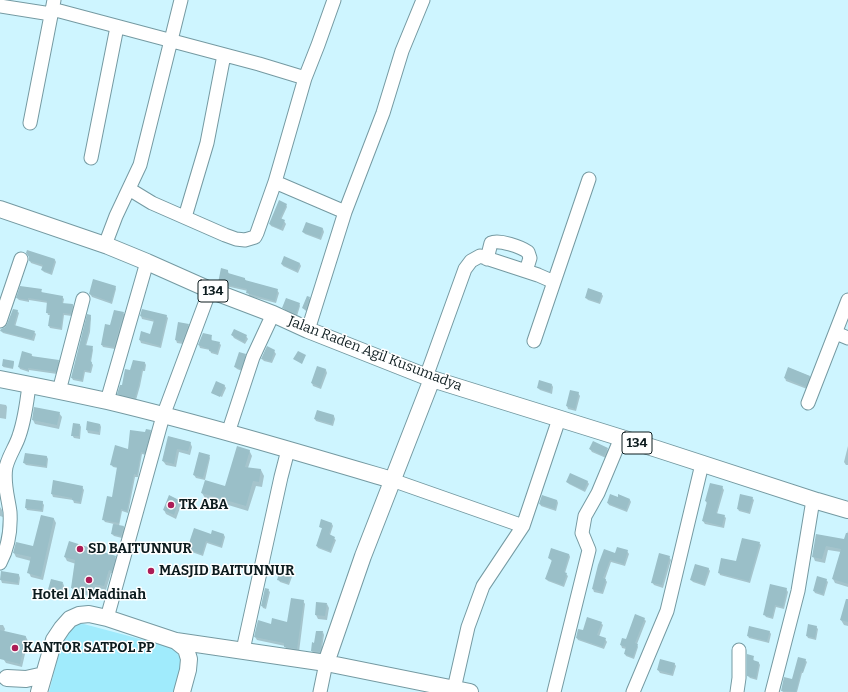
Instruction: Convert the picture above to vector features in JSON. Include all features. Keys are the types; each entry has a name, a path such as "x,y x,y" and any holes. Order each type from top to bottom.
{"main road":[{"name":"Jalan Raden Agil Kusumadya","path":"0,209 105,245 210,290 429,378 657,448 702,464 848,510"},
{"path":"326,663 343,612 429,378"},
{"path":"0,379 107,401 228,433 392,480"},
{"path":"40,692 54,640 70,619 79,615 89,614 107,618 176,641 326,663 470,692"},
{"path":"176,641 186,649 189,659 188,670 182,692"},
{"path":"4,677 26,679 44,675"},
{"path":"4,677 17,683 30,692"}],"street":[{"path":"105,245 140,165 181,0"},
{"path":"129,189 152,203 236,239 250,239 255,237 275,182 305,78 334,0"},
{"path":"308,330 345,212 383,113 402,52 423,0"},
{"path":"0,6 52,8 117,27 172,40 259,64 305,78"},
{"path":"30,123 42,70 52,8"},
{"path":"91,158 117,27"},
{"path":"185,217 207,142 224,55"},
{"path":"534,341 589,179"},
{"path":"275,182 345,212"},
{"path":"487,259 491,243 493,242 501,242 519,247 525,249 530,255 526,271"},
{"path":"429,378 465,269 471,261 480,256 554,282"},
{"path":"0,321 21,259"},
{"path":"107,401 147,262"},
{"path":"107,618 163,416 210,290"},
{"path":"59,391 83,299"},
{"path":"808,403 842,336 848,300"},
{"path":"228,433 253,357 272,314"},
{"path":"0,563 4,555 10,526 10,513 6,485 6,467 22,429 30,385"},
{"path":"454,689 468,627 482,586 523,526 559,419"},
{"path":"554,692 589,550 582,533 582,528 621,438"},
{"path":"243,650 288,450"},
{"path":"633,692 667,611 702,464"},
{"path":"392,480 523,526"},
{"path":"772,692 798,591 813,500"},
{"path":"737,692 739,678 739,650"},
{"path":"320,692 326,663"}],"shaded area":[{"path":"80,623 174,648 183,662 175,692 49,692 65,629"}],"building":[{"path":"279,200 287,204 280,218 285,220 281,229 269,224"},
{"path":"306,222 323,228 320,238 302,232"},
{"path":"27,250 55,259 51,273 41,270 43,265 29,261 29,257 26,253"},
{"path":"284,256 300,263 297,271 281,264"},
{"path":"221,268 228,270 228,273 245,278 245,280 278,289 275,301 246,293 247,289 218,283"},
{"path":"93,279 116,286 111,302 89,294"},
{"path":"20,286 42,289 41,292 63,296 62,303 73,304 71,314 63,313 61,328 48,326 50,313 46,313 47,301 16,298"},
{"path":"588,288 602,293 599,302 585,298"},
{"path":"307,296 310,297 306,310 302,308"},
{"path":"286,298 300,303 296,314 282,308"},
{"path":"13,309 18,310 14,325 35,331 32,339 0,331 7,324"},
{"path":"142,309 167,315 160,346 139,340 141,331 150,334 154,320 140,316"},
{"path":"114,310 124,312 114,347 101,345 105,324 110,325"},
{"path":"87,314 91,315 85,345 93,346 90,361 92,362 90,371 84,370 82,380 71,378"},
{"path":"178,322 189,324 182,342 175,340"},
{"path":"234,329 247,335 244,342 231,335"},
{"path":"203,333 212,335 211,340 220,342 217,353 209,351 209,349 198,345"},
{"path":"267,346 275,350 271,361 261,359"},
{"path":"22,351 32,354 31,356 59,360 56,372 28,368 28,370 18,367"},
{"path":"298,351 306,355 302,364 293,359"},
{"path":"239,352 246,354 241,369 234,367"},
{"path":"3,359 14,361 13,368 2,366"},
{"path":"133,360 145,362 135,398 117,394 120,385 122,385 125,369 130,370"},
{"path":"317,366 326,369 320,387 311,383"},
{"path":"788,367 810,376 806,387 784,378"},
{"path":"539,380 552,384 550,392 537,388"},
{"path":"216,381 225,385 220,397 211,393"},
{"path":"570,390 579,392 575,409 566,406"},
{"path":"34,407 60,412 57,425 32,420"},
{"path":"317,410 334,415 332,424 314,419"},
{"path":"87,421 100,424 99,432 86,430"},
{"path":"73,423 80,424 79,436 71,436"},
{"path":"146,429 151,430 145,453 141,452 137,475 134,474 127,511 121,509 119,523 102,520 107,496 112,497 117,467 110,465 115,445 128,449 130,430 145,432"},
{"path":"168,436 191,442 188,451 177,449 174,464 162,461"},
{"path":"593,441 608,448 604,456 589,449"},
{"path":"237,446 250,450 245,467 261,469 259,482 253,481 246,506 201,493 205,480 225,486"},
{"path":"199,452 210,455 203,478 193,475"},
{"path":"25,453 47,456 46,466 23,463"},
{"path":"570,473 588,481 584,490 566,482"},
{"path":"53,480 83,486 80,502 72,500 72,498 51,494"},
{"path":"710,483 723,486 716,513 725,515 722,526 702,521"},
{"path":"610,494 618,497 618,494 630,499 626,510 607,503"},
{"path":"740,494 753,497 749,512 737,509"},
{"name":"TK ABA","path":"169,495 179,500 174,515 163,510"},
{"path":"542,495 557,500 555,509 539,504"},
{"path":"26,499 43,501 42,510 25,508"},
{"path":"41,515 54,518 41,577 27,573 31,557 13,553 16,542 33,546"},
{"path":"321,519 332,523 329,534 335,537 330,551 316,546 322,528 319,527"},
{"path":"113,524 124,526 121,536 111,534"},
{"path":"194,528 211,534 212,530 224,534 221,546 206,541 202,554 187,549"},
{"path":"846,533 848,533 848,584 832,579 841,549 826,546 822,559 812,557 816,534 844,539"},
{"path":"742,538 760,542 749,581 718,573 721,558 736,561"},
{"path":"69,541 116,556 112,571 109,570 104,586 93,584 90,594 71,588 75,560 64,557"},
{"path":"617,547 628,550 624,564 610,560 603,578 606,579 602,592 592,589 604,549 615,553"},
{"path":"551,548 569,554 564,572 567,573 563,585 545,579 552,560 548,558"},
{"path":"659,553 670,556 662,585 651,583"},
{"path":"695,564 709,568 704,584 690,580"},
{"path":"281,567 292,571 288,583 277,580"},
{"path":"1,571 19,574 18,583 0,580"},
{"path":"817,576 827,579 823,594 813,591"},
{"path":"51,579 63,582 59,597 47,593"},
{"path":"770,584 787,588 783,607 775,605 772,617 763,615"},
{"path":"265,588 269,589 265,607 261,606"},
{"path":"291,598 304,600 297,649 284,647 284,643 254,637 258,620 271,624 272,618 287,622"},
{"path":"846,599 848,599 848,622 840,620"},
{"path":"316,602 327,603 325,616 315,615"},
{"path":"635,614 645,618 635,643 638,644 633,657 624,654 626,647 620,645 622,638 626,639"},
{"path":"587,617 602,622 597,635 606,638 603,647 576,638 578,629 583,630"},
{"path":"808,624 817,626 815,638 806,636"},
{"path":"749,626 770,631 767,641 747,636"},
{"name":"KANTOR SATPOL PP","path":"0,630 26,636 20,664 0,659"},
{"path":"316,631 323,631 320,652 311,651 312,642 314,643"},
{"path":"747,654 754,656 753,660 759,662 756,678 747,676"},
{"path":"798,657 806,659 803,672 801,671 796,692 781,691 784,677 792,679"},
{"path":"660,659 675,663 672,674 657,670"}],"place":[{"name":"TK ABA","path":"171,505"},
{"name":"SD BAITUNNUR","path":"80,549"},
{"name":"MASJID BAITUNNUR","path":"151,571"},
{"name":"Hotel Al Madinah","path":"89,580"},
{"name":"KANTOR SATPOL PP","path":"15,648"}]}
